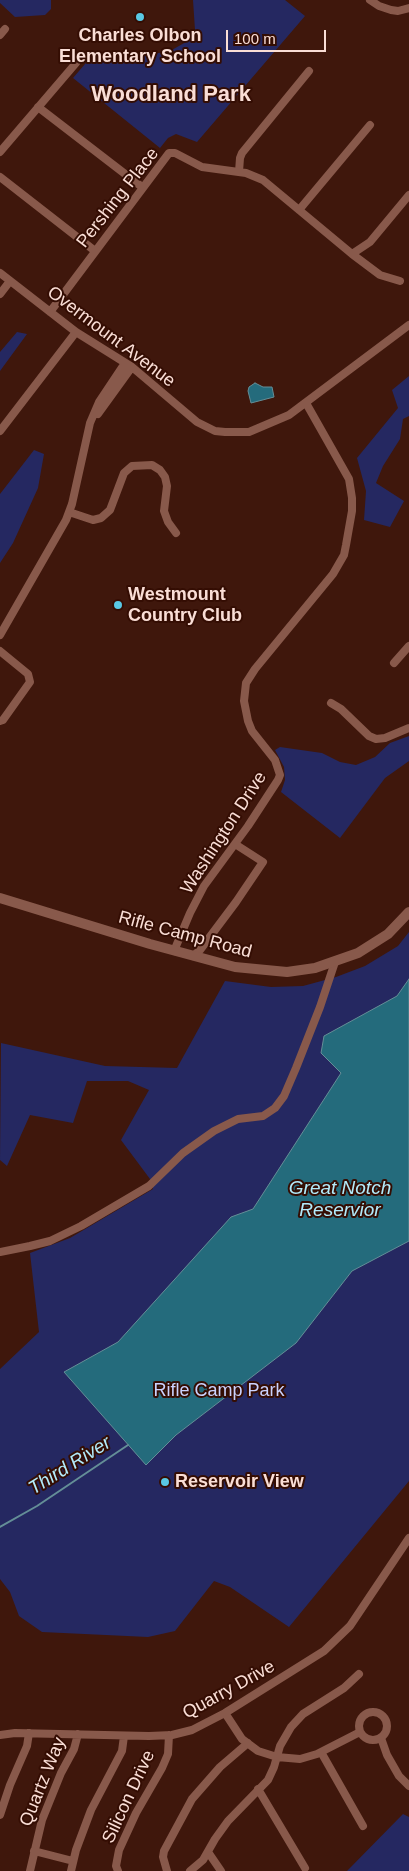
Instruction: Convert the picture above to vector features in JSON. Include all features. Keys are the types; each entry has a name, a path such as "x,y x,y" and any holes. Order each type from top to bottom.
{"street":[{"path":"370,0 379,6 391,10 409,8"},
{"path":"0,152 76,63"},
{"path":"239,172 242,152 309,72"},
{"path":"38,107 142,187"},
{"path":"299,210 370,125"},
{"name":"Pershing Place","path":"50,312 166,155 172,152 202,167 239,172 263,180 380,276 400,281"},
{"path":"0,177 96,250"},
{"path":"352,254 370,242 409,195"},
{"name":"Overmount Avenue","path":"0,272 76,332 129,365 197,422 215,431 249,432 289,415 409,325"},
{"path":"0,294 10,280"},
{"path":"0,431 76,332"},
{"path":"0,635 66,520 90,423 99,402 129,365"},
{"name":"Washington Drive","path":"174,951 197,898 274,789 280,775 275,760 252,731 248,721 244,702 246,683 255,669 333,574 344,555 351,522 351,488 345,473 306,403"},
{"path":"69,512 93,520 101,518 110,510 124,473 132,466 152,465 160,470 165,477 167,486 164,511 168,522 176,533"},
{"path":"394,663 409,646"},
{"path":"0,651 28,674 30,682 3,720 0,721"},
{"path":"331,703 341,709 369,736 376,739 385,738 409,728"},
{"path":"193,956 200,950 236,902 263,862 235,844"},
{"name":"Rifle Camp Road","path":"0,898 235,968 279,972 315,968 358,953 388,934 409,912"},
{"path":"0,1252 50,1240 81,1226 148,1186 183,1153 214,1131 238,1119 263,1116 275,1108 284,1096 296,1068 335,962"},
{"name":"Quarry Drive","path":"0,1733 124,1736 169,1735 192,1730 288,1674 330,1645 350,1626 409,1538"},
{"path":"190,1871 203,1860 228,1821 268,1780 280,1746 290,1726 303,1714 344,1688 359,1674"},
{"path":"225,1712 242,1739 258,1751 277,1757 300,1759 321,1752 360,1732"},
{"path":"376,1712 384,1717 387,1721 387,1730 381,1738 368,1740 360,1732 359,1725 363,1716 376,1712"},
{"path":"0,1815 10,1785 27,1746 30,1733"},
{"name":"Quartz Way","path":"30,1871 42,1820 61,1773 74,1749 78,1734"},
{"name":"Silicon Drive","path":"118,1871 116,1866 119,1850 136,1813 162,1768 168,1754 169,1735"},
{"path":"71,1871 90,1810 122,1751 124,1736"},
{"path":"381,1738 387,1755 399,1776 409,1786"},
{"path":"167,1871 163,1857 164,1850 192,1799 220,1767 248,1743"},
{"path":"321,1752 363,1826"},
{"path":"258,1789 305,1868"},
{"path":"34,1851 73,1861"},
{"path":"208,1852 221,1871"}],"green space":[{"path":"0,0 51,0 51,9 45,15 15,17 0,3"},
{"path":"193,0 285,0 305,16 197,142 176,134 168,138 160,148 73,78 91,57 119,60 170,51 186,42 195,30"},
{"path":"17,332 27,334 0,371 0,352"},
{"path":"409,376 409,416 403,419 400,439 383,466 376,483 404,501 390,527 364,520 366,491 357,458 398,408 392,390"},
{"path":"34,450 44,454 38,488 13,543 0,563 0,494"},
{"path":"409,736 409,761 385,778 340,838 281,792 285,780 284,767 275,750 280,747 322,753 340,762 356,765 375,757 390,743"},
{"name":"Rifle Camp Park","path":"409,932 409,1481 289,1627 230,1587 214,1581 175,1631 148,1637 42,1632 19,1616 10,1592 0,1579 0,1369 39,1332 30,1253 70,1238 153,1189 150,1179 121,1140 149,1090 128,1081 87,1081 73,1123 30,1115 7,1166 0,1160 1,1043 105,1066 177,1068 225,981 271,987 303,986 336,977 365,966 398,946"},
{"path":"403,1814 409,1817 409,1871 347,1871"}],"water":[{"path":"255,383 263,387 272,387 274,397 251,403 248,391 249,387"},
{"name":"Great Notch Reservior","path":"409,979 409,1241 352,1271 296,1343 176,1435 146,1465 64,1372 118,1342 231,1217 253,1209 341,1073 321,1053 324,1036 397,996"}],"waterway":[{"name":"Third River","path":"0,1527 37,1506 128,1445"}],"place":[{"name":"Charles Olbon Elementary School","path":"140,17"},
{"name":"Westmount Country Club","path":"118,605"},
{"name":"Reservoir View","path":"165,1482"}],"district":[{"name":"Woodland Park","path":"171,95"}]}
